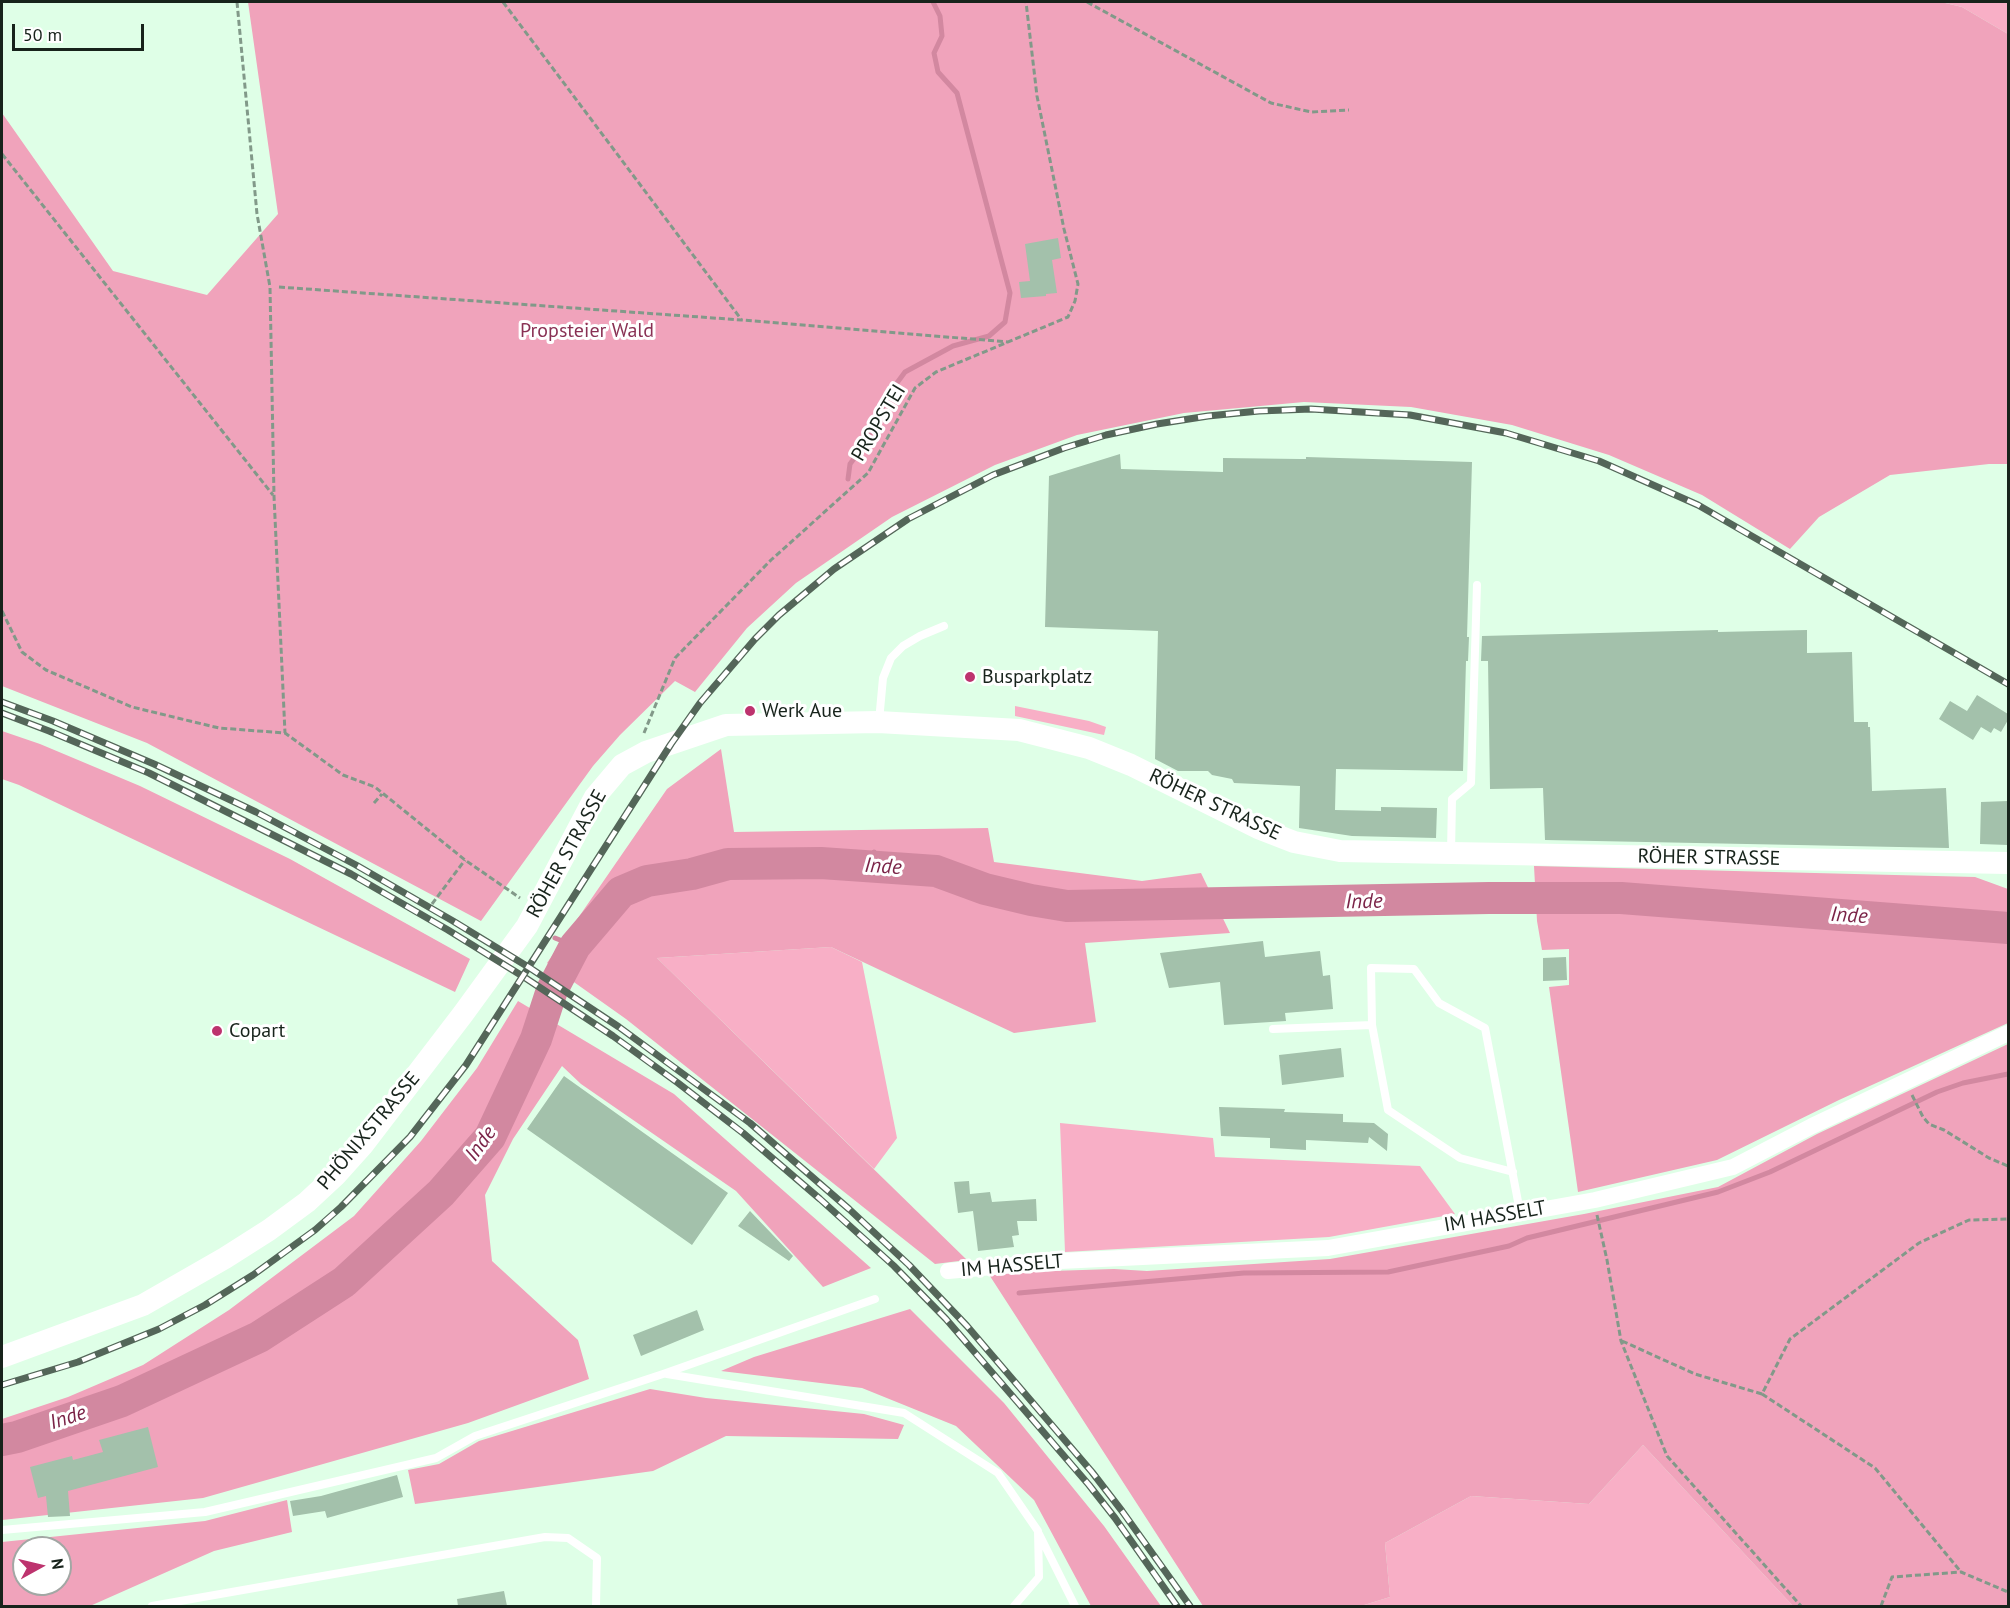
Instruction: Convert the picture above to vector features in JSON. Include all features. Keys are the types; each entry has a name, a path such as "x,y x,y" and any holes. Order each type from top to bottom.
{"main road":[{"name":"RÖHER STRASSE","path":"532,917 596,797 622,765 645,752 726,725 879,722 1019,730 1070,742 1131,765 1258,828 1294,842 1340,851 2008,863"},
{"name":"PHÖNIXSTRASSE","path":"2,1357 143,1305 225,1258 307,1202 362,1146 463,1014 532,917"}],"street":[{"name":"IM HASSELT","path":"948,1271 1060,1261 1328,1248 1594,1200 1733,1167 1812,1126 2008,1033"}],"lane":[{"path":"1451,853 1452,799 1471,783 1477,585"},
{"path":"879,722 883,678 891,658 903,646 944,626"},
{"path":"1513,1172 1460,1158 1388,1110 1372,1025 1371,968 1414,969 1439,1003 1485,1028 1513,1172 1520,1212"},
{"path":"1273,1029 1372,1025"},
{"path":"2,1530 205,1512 436,1458 475,1436 663,1374 876,1299"},
{"path":"663,1374 904,1413 998,1473 1038,1531 1075,1606"},
{"path":"1014,1606 1039,1577 1038,1531"},
{"path":"152,1606 545,1537 568,1538 597,1558 596,1606"}],"path":[{"path":"237,2 257,214 270,287 274,496 285,733"},
{"path":"503,2 742,320"},
{"name":"PROPSTEI","path":"653,735 642,737 675,658 771,560 868,473 915,388 936,372 1068,316 1075,302 1078,284 1064,229 1037,96 1026,2"},
{"path":"1087,2 1271,103 1311,112 1349,110"},
{"path":"2,154 274,496"},
{"path":"279,287 742,320 1010,342"},
{"path":"2,611 22,652 46,670 132,707 219,728 285,733 343,775 375,787 465,860 523,901 532,917"},
{"path":"374,803 382,794"},
{"path":"432,904 465,860"},
{"path":"1913,1099 1929,1124 1944,1130 1989,1158 2008,1166"},
{"path":"1598,1216 1620,1341 1667,1456 1801,1606"},
{"path":"1762,1394 1790,1339 1919,1243 1969,1220 2008,1219"},
{"path":"1620,1341 1695,1374 1762,1394 1875,1468 1961,1572"},
{"path":"1881,1606 1892,1577 1961,1572 2008,1592"}],"shaded area":[{"path":"1941,2 2008,2 2008,34 1962,7"},
{"path":"1015,706 1089,721 1106,727 1104,735 1015,716"},
{"path":"831,947 862,962 897,1138 874,1169 657,958"},
{"path":"1060,1123 1213,1138 1215,1157 1420,1166 1455,1214 1329,1237 1065,1252"},
{"path":"1643,1445 1793,1606 1361,1606 1390,1597 1385,1543 1471,1496 1589,1504"}],"green space":[{"name":"Propsteier Wald","path":"248,2 1941,2 1962,7 2008,34 2008,464 1890,475 1819,517 1790,549 1702,495 1609,455 1512,425 1411,407 1304,402 1184,413 1077,435 995,465 892,517 796,583 747,628 695,692 675,681 620,735 593,766 481,921 147,743 2,686 2,113 113,271 207,295 278,214"},
{"path":"2,731 40,744 140,786 290,859 470,959 455,992 19,785 2,779"},
{"path":"721,749 734,832 988,828 994,862 1142,881 1201,873 1230,933 1085,943 1096,1022 1014,1033 831,947 657,958 967,1260 935,1264 626,1019 547,963 667,789"},
{"path":"1534,866 1975,877 2008,889 2008,1023 1839,1100 1717,1160 1578,1192 1549,987 1569,985 1569,949 1542,950 1537,921"},
{"path":"518,1001 674,1094 871,1268 823,1287 736,1191 581,1084 562,1066 513,1139 485,1195 492,1261 578,1340 589,1379 468,1423 203,1498 2,1520 2,1419 68,1397 143,1365 229,1310 354,1216 421,1141 477,1068"},
{"path":"2008,1044 2008,1606 1793,1606 1643,1445 1589,1504 1471,1496 1385,1543 1390,1597 1361,1606 1203,1606 988,1273 1114,1269 1147,1271 1330,1259 1584,1214 1718,1187 1817,1134"},
{"path":"910,1309 1004,1403 1104,1526 1161,1606 1091,1606 1034,1500 956,1426 862,1388 721,1371 754,1357"},
{"path":"650,1389 706,1398 864,1414 904,1425 898,1439 726,1436 653,1471 415,1504 408,1470 439,1464 479,1441"},
{"path":"287,1500 292,1532 214,1551 90,1606 2,1606 2,1542 12,1541 12,1596 72,1596 72,1536 60,1536 205,1521"}],"building":[{"path":"1058,238 1061,258 1052,260 1057,293 1021,298 1019,282 1030,281 1025,244"},
{"path":"1120,454 1121,469 1223,472 1223,458 1306,459 1306,457 1472,462 1467,637 1469,637 1468,661 1466,661 1463,771 1336,769 1335,810 1381,811 1381,807 1437,808 1436,838 1352,836 1299,828 1300,786 1234,783 1232,779 1212,775 1208,771 1178,771 1155,759 1158,631 1045,627 1049,476"},
{"path":"1718,630 1718,632 1807,630 1807,653 1852,652 1854,722 1868,722 1868,727 1870,727 1872,791 1946,788 1949,848 1545,840 1543,788 1490,789 1488,661 1481,661 1482,636"},
{"path":"1977,695 2008,714 2008,720 2001,732 1994,728 1991,733 1981,727 1973,740 1939,719 1950,701 1967,711"},
{"path":"2008,801 2008,845 1980,844 1981,802"},
{"path":"1263,941 1265,957 1320,951 1323,976 1330,975 1333,1009 1285,1013 1286,1021 1224,1025 1220,982 1169,988 1160,953"},
{"path":"1566,957 1567,980 1543,981 1543,958"},
{"path":"1341,1048 1344,1077 1282,1085 1279,1055"},
{"path":"564,1076 728,1193 692,1245 527,1129"},
{"path":"1219,1107 1343,1114 1343,1122 1374,1123 1388,1134 1387,1151 1369,1137 1368,1143 1306,1140 1306,1150 1270,1148 1270,1138 1221,1136"},
{"path":"969,1181 970,1194 990,1192 992,1202 1036,1199 1037,1221 1017,1221 1019,1235 1012,1236 1014,1247 978,1251 973,1211 958,1213 954,1182"},
{"path":"750,1211 793,1256 789,1261 738,1226"},
{"path":"697,1310 704,1330 641,1356 633,1335"},
{"path":"148,1427 158,1467 68,1491 70,1516 48,1517 46,1496 38,1498 30,1467 72,1456 73,1460 103,1452 99,1440"},
{"path":"397,1475 403,1497 327,1518 325,1511 293,1516 290,1501 321,1496"},
{"path":"504,1591 507,1606 458,1606 457,1599"}],"waterway":[{"path":"848,479 850,464 864,445 891,391 905,372 953,346 989,336 1005,322 1010,293 957,93 938,72 934,53 942,36 940,16 933,2"},
{"path":"874,852 875,867"},
{"name":"Inde","path":"2,1440 122,1401 259,1337 344,1282 441,1193 490,1137 536,1039 552,990 575,946 621,892 647,881 692,874 728,864 821,863 936,871 985,889 1067,906 1489,898 1621,898 2008,928"},
{"path":"555,938 575,946"},
{"path":"1019,1293 1244,1273 1388,1272 1509,1246 1527,1238 1718,1192 1770,1172 1937,1092 1963,1083 2008,1074"}],"railway":[{"path":"2,1385 78,1362 159,1329 205,1305 253,1275 315,1230 410,1137 466,1065 671,744 700,703 755,639 779,615 834,569 908,519 993,475 1064,448 1106,435 1157,424 1259,411 1311,409 1410,415 1506,433 1599,461 1698,505 2008,684"},
{"path":"2,702 154,764 256,812 356,865 530,968 619,1027 750,1123 849,1209 909,1265 967,1326 1092,1472 1190,1606"},
{"path":"2,713 149,773 351,874 524,977 613,1036 678,1083 743,1133 820,1199 894,1266 946,1319 1089,1485 1177,1606"}],"place":[{"name":"Busparkplatz","path":"970,677"},
{"name":"Werk Aue","path":"750,711"},
{"name":"Copart","path":"217,1031"}]}
